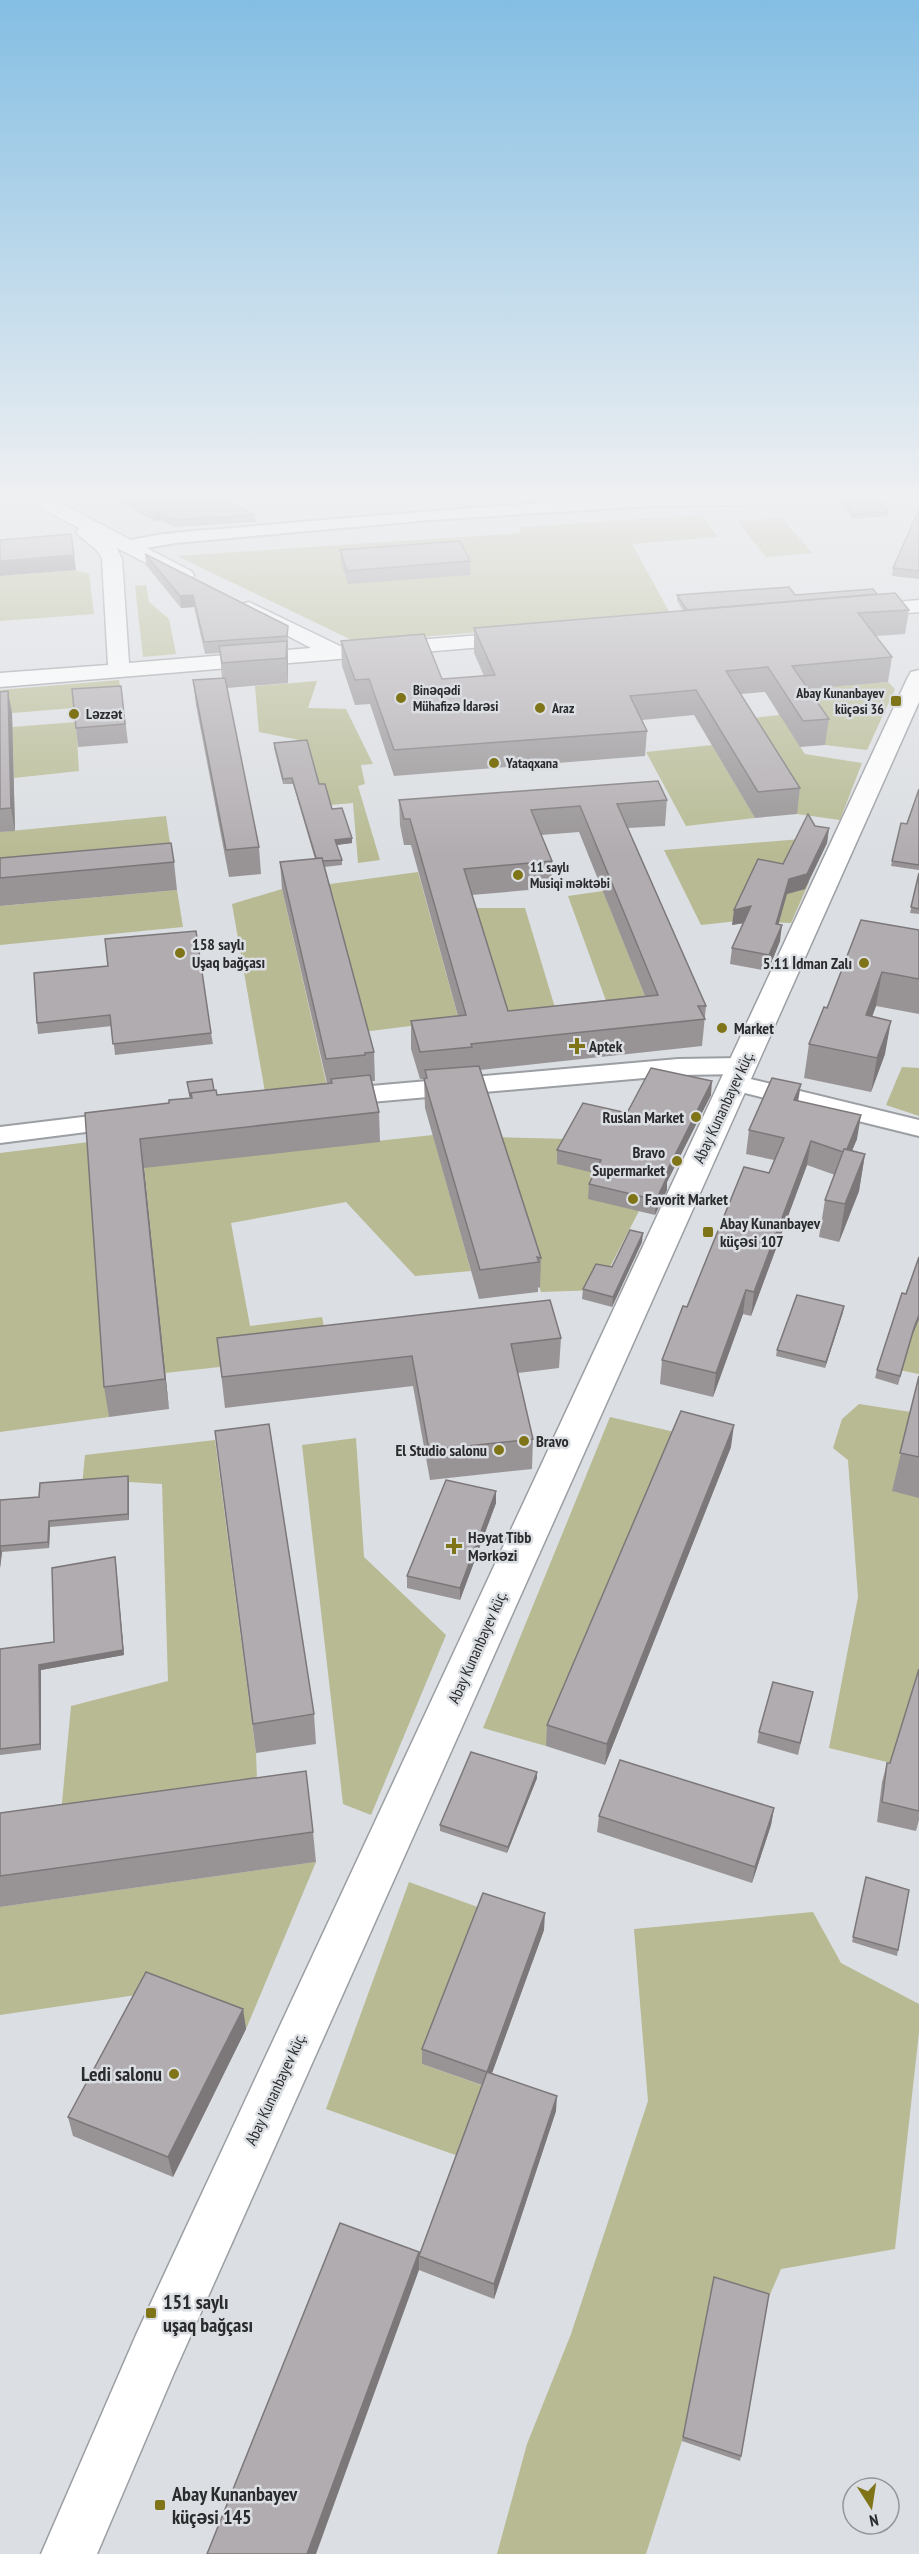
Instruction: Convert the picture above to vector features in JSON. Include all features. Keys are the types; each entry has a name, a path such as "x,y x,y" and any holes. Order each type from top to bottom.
{"street":[{"path":"116,617 119,670"},
{"path":"267,617 335,652"},
{"path":"0,680 543,636"},
{"name":"Abay Kunanbayev küç.","path":"69,2554 155,2354 919,677"},
{"path":"313,1099 678,1067 738,1074 919,1128"},
{"path":"0,1135 146,1117"}],"green space":[{"path":"0,617 51,617 0,621"},
{"path":"139,617 167,617 176,654 143,657"},
{"path":"304,617 670,617 356,642"},
{"path":"119,680 123,704 0,714 0,690"},
{"path":"317,681 308,708 346,709 373,764 361,765 365,784 358,786 380,860 358,863 353,803 330,805 300,791 293,746 299,740 259,732 255,686"},
{"path":"888,682 895,689 867,750 825,745 780,715 805,754 862,763 840,820 797,814 738,720 779,715 767,692"},
{"path":"76,722 79,771 14,778 12,727"},
{"path":"712,745 755,818 686,826 646,752"},
{"path":"166,816 174,870 0,886 0,832"},
{"path":"801,839 782,877 809,882 791,923 738,921 701,925 664,850"},
{"path":"418,872 459,1020 362,1032 323,885"},
{"path":"282,889 327,1086 265,1092 232,904"},
{"path":"177,890 183,927 0,945 0,906"},
{"path":"603,891 649,1006 609,1009 568,896"},
{"path":"468,908 525,908 556,1011 501,1017"},
{"path":"902,1067 919,1068 919,1116 886,1105"},
{"path":"433,1135 471,1271 415,1276 346,1202 231,1223 250,1326 322,1317 330,1355 165,1373 144,1166"},
{"path":"492,1137 570,1139 600,1175 639,1211 598,1290 541,1292"},
{"path":"89,1142 109,1417 0,1432 0,1153"},
{"path":"919,1289 919,1374 889,1368"},
{"path":"859,1404 911,1412 919,1498 919,1673 891,1763 829,1748 858,1597 848,1460 833,1448 842,1419"},
{"path":"610,1417 679,1433 546,1746 483,1728"},
{"path":"356,1438 364,1557 446,1635 371,1815 343,1804 302,1445"},
{"path":"215,1440 256,1753 258,1808 59,1835 71,1706 168,1681 162,1484 129,1482 82,1486 85,1455"},
{"path":"316,1862 246,2029 150,1993 0,2015 0,1907"},
{"path":"409,1882 483,1909 422,2064 487,2087 461,2157 326,2109"},
{"path":"813,1912 841,1963 919,2004 919,2032 895,2249 781,2269 768,2299 682,2441 646,2554 497,2554 527,2444 571,2334 648,2101 634,1929"}],"building":[{"path":"198,617 270,617 288,626 287,636 204,642"},
{"path":"604,617 861,617 892,657 792,666 829,719 803,721 768,667 726,671 800,788 758,792 696,690 630,696 647,731 394,750 369,679 355,680 341,641 424,634 442,679 495,675 474,628"},
{"path":"287,641 286,658 222,663 219,646"},
{"path":"225,678 259,847 226,850 193,680"},
{"path":"121,686 125,724 76,728 72,689"},
{"path":"8,691 11,808 0,809 0,692"},
{"path":"307,740 319,784 325,784 332,809 342,808 352,838 335,840 342,860 323,861 322,858 316,858 292,778 283,779 274,743"},
{"path":"658,781 667,800 617,804 706,1006 698,1006 705,1019 471,1044 472,1047 420,1052 411,1021 466,1015 410,819 404,819 399,800","holes":["580,806 658,995 508,1011 464,869 552,861 531,810"]},
{"path":"919,789 919,865 892,861 901,823 907,824"},
{"path":"808,814 815,826 829,828 807,874 789,879 776,924 782,925 769,955 732,948 751,906 734,910 758,859 783,864"},
{"path":"171,843 174,862 0,878 0,858"},
{"path":"322,858 374,1052 365,1053 365,1055 326,1059 280,862"},
{"path":"919,873 919,909 911,907"},
{"path":"861,920 919,930 919,979 882,972 866,1015 891,1021 877,1058 809,1044 824,1007 827,1008"},
{"path":"196,931 211,1033 113,1044 110,1015 37,1023 34,973 108,966 105,939"},
{"path":"479,1066 541,1258 537,1257 539,1262 480,1270 424,1079 427,1078 425,1070"},
{"path":"651,1068 712,1081 665,1175 668,1175 656,1200 589,1184 601,1160 557,1150 583,1103 627,1113"},
{"path":"370,1075 379,1112 140,1139 165,1379 104,1387 85,1113 169,1103 169,1100 192,1098 191,1093 216,1090 217,1095 332,1083 331,1079"},
{"path":"772,1078 801,1084 794,1100 861,1115 847,1149 843,1152 811,1141 754,1292 746,1290 716,1373 662,1360 683,1306 687,1307 744,1167 769,1173 784,1138 749,1130"},
{"path":"212,1079 214,1090 191,1093 190,1096 187,1082"},
{"path":"844,1149 865,1154 845,1204 825,1200"},
{"path":"630,1230 643,1233 613,1297 583,1289 596,1264 612,1267"},
{"path":"919,1257 919,1315 900,1376 877,1370 902,1293 906,1294"},
{"path":"797,1295 844,1306 826,1362 777,1350"},
{"path":"550,1300 561,1338 511,1344 533,1439 429,1450 412,1356 222,1377 217,1338"},
{"path":"919,1376 919,1457 900,1453"},
{"path":"681,1411 734,1425 607,1744 547,1725"},
{"path":"269,1424 314,1714 253,1724 215,1431"},
{"path":"128,1476 128,1514 49,1521 48,1542 0,1546 0,1500 39,1497 40,1483"},
{"path":"446,1480 496,1491 460,1588 407,1576"},
{"path":"115,1557 123,1650 39,1665 40,1744 0,1749 0,1649 54,1642 52,1568"},
{"path":"919,1669 919,1811 882,1802 887,1763 890,1763"},
{"path":"773,1682 813,1692 800,1743 759,1732"},
{"path":"471,1752 537,1772 508,1847 440,1825"},
{"path":"620,1760 774,1808 755,1867 599,1816"},
{"path":"306,1771 313,1832 0,1876 0,1813"},
{"path":"866,1877 909,1890 898,1950 853,1937"},
{"path":"483,1893 545,1913 487,2072 422,2049"},
{"path":"146,1972 243,2009 168,2157 68,2117"},
{"path":"487,2072 557,2096 494,2284 419,2256"},
{"path":"340,2223 419,2252 307,2554 207,2554"},
{"path":"714,2277 769,2294 741,2456 683,2437"}],"place":[{"name":"Binəqədi Mühafizə İdarəsi","path":"401,698"},
{"name":"Abay Kunanbayev küçəsi 36","path":"896,701"},
{"name":"Araz","path":"540,708"},
{"name":"Ləzzət","path":"74,714"},
{"name":"Yataqxana","path":"494,763"},
{"name":"11 saylı Musiqi məktəbi","path":"518,875"},
{"name":"158 saylı Uşaq bağçası","path":"180,953"},
{"name":"5.11 İdman Zalı","path":"864,963"},
{"name":"Market","path":"722,1028"},
{"name":"Aptek","path":"577,1046"},
{"name":"Ruslan Market","path":"696,1117"},
{"name":"Bravo Supermarket","path":"677,1161"},
{"name":"Favorit Market","path":"633,1199"},
{"name":"Abay Kunanbayev küçəsi 107","path":"708,1232"},
{"name":"Bravo","path":"524,1441"},
{"name":"El Studio salonu","path":"499,1450"},
{"name":"Həyat Tibb Mərkəzi","path":"454,1546"},
{"name":"Ledi salonu","path":"174,2074"},
{"name":"151 saylı uşaq bağçası","path":"151,2313"},
{"name":"Abay Kunanbayev küçəsi 145","path":"160,2505"}]}
